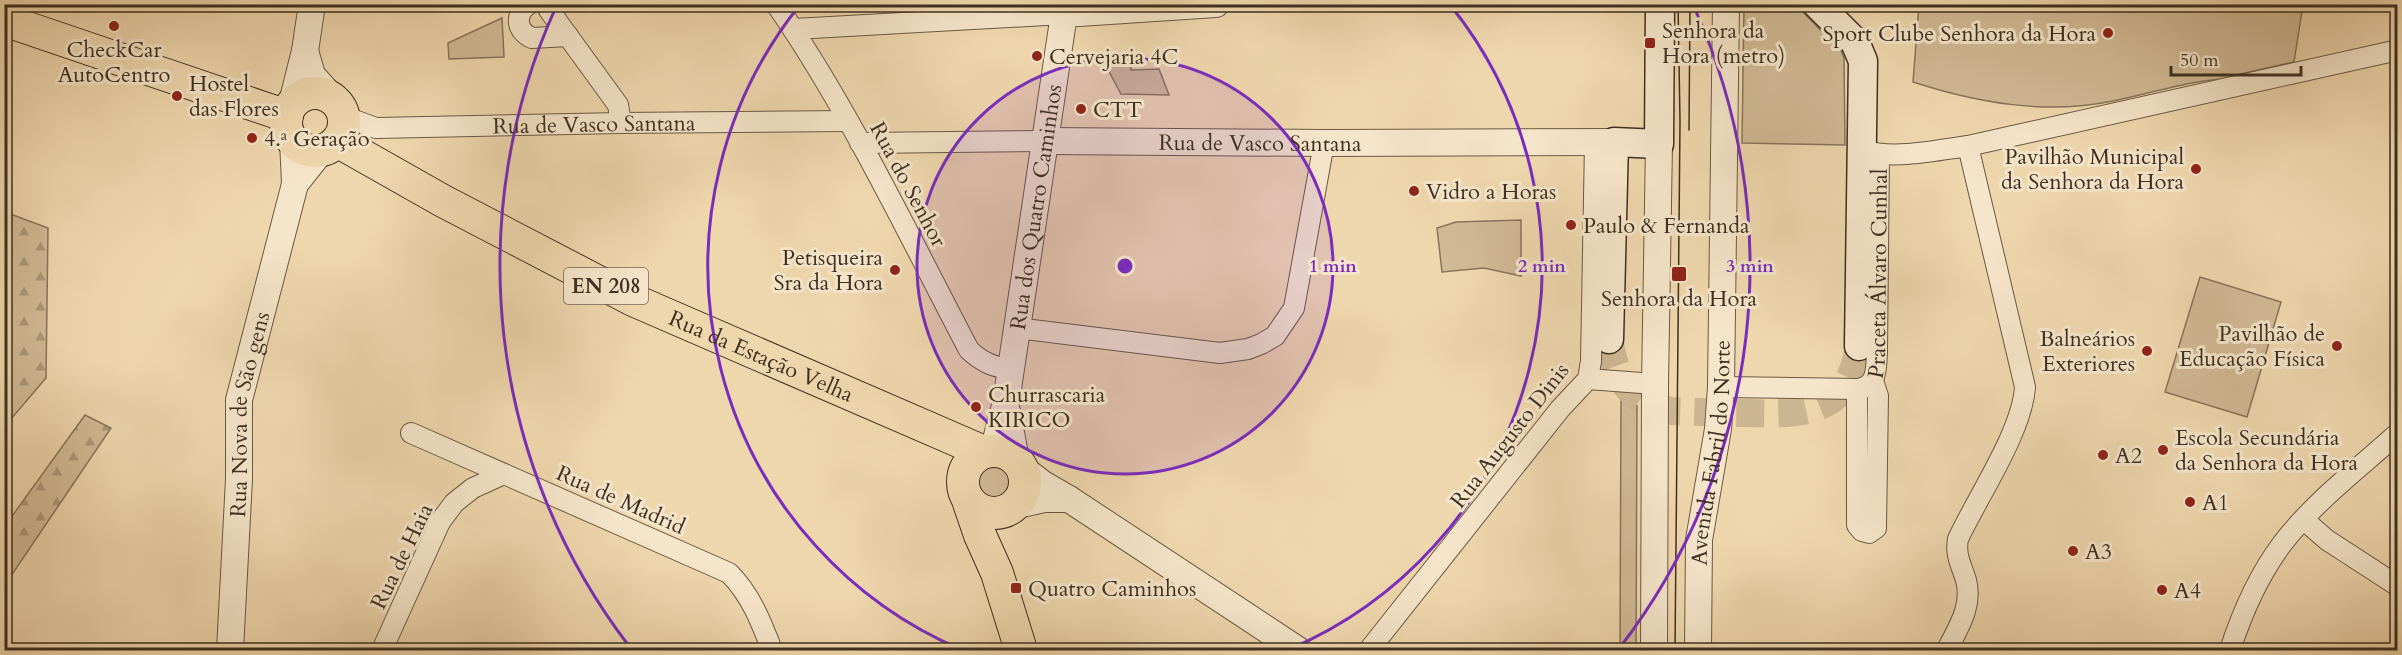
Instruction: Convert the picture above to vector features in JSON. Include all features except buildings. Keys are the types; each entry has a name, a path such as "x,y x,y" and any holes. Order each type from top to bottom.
{"main road":[{"name":"Avenida Fabril do Norte","path":"1659,144 1660,4"},
{"name":"Praceta Álvaro Cunhal","path":"1816,4 1855,42 1861,54 1871,153"},
{"name":"EN 208","path":"4,20 290,121 305,149 334,126 322,94 313,93 297,99 290,121"},
{"name":"Rua da Estação Velha","path":"334,126 443,201 633,300 933,430 1004,458"},
{"name":"Rua de Vasco Santana","path":"1605,142 1659,144"},
{"path":"1605,142 1609,339"},
{"path":"1859,346 1871,153"},
{"name":"Rua da Estação Velha","path":"933,430 950,450 966,494"},
{"path":"997,573 993,548 999,525 1013,508 1025,487 1004,458 967,465 963,474 966,494 978,510 988,514 999,514 1013,508"},
{"name":"EN 208","path":"966,494 980,535 997,573 1021,651"}],"street":[{"name":"Rua Nova de São gens","path":"230,650 239,479 239,400 295,184 290,121 305,51 312,4"},
{"path":"529,4 519,15 519,27 527,36 538,38 568,36"},
{"name":"Rua do Senhor","path":"776,4 794,29 848,121 969,350 992,366 1010,369"},
{"path":"794,29 1216,4"},
{"name":"Avenida Fabril do Norte","path":"1698,651 1699,540 1718,429 1721,387 1726,4"},
{"path":"538,38 544,36 552,27 553,21 545,7"},
{"path":"545,7 618,105 621,123"},
{"name":"Rua dos Quatro Caminhos","path":"1004,458 1010,369 1064,14"},
{"path":"1871,153 1968,146 2397,50"},
{"path":"305,51 312,75 334,126"},
{"name":"Rua de Vasco Santana","path":"334,126 354,120 376,128 848,121"},
{"name":"Rua Nova de São gens","path":"295,184 334,126"},
{"name":"Rua de Vasco Santana","path":"860,143 1605,142"},
{"name":"Rua Augusto Dinis","path":"1369,651 1560,409 1588,379 1605,142"},
{"path":"1016,328 1220,353 1248,349 1275,336 1294,308 1324,143"},
{"name":"Avenida Fabril do Norte","path":"1654,651 1659,144"},
{"path":"1947,651 1966,612 1968,601 1965,577 1957,558 1958,539 2015,426 2024,401 2025,387 1968,146"},
{"name":"Praceta Álvaro Cunhal","path":"1721,387 1865,385 1876,373 1871,153"},
{"path":"1588,379 1655,384"},
{"path":"1865,385 1878,396 1876,528 1869,533 1862,531 1857,525 1865,385"},
{"name":"Rua de Madrid","path":"411,433 729,573 754,605 772,651"},
{"path":"2230,651 2250,597 2282,544 2324,498 2397,433"},
{"name":"Rua da Estação Velha","path":"1004,458 1298,651"},
{"name":"Rua de Haia","path":"382,651 440,522 454,503 473,488 504,474"},
{"path":"1013,508 1044,499 1069,499"},
{"path":"2304,520 2327,540 2397,586"}],"green space":[{"path":"1744,5 1796,5 1841,51 1844,58 1845,145 1742,143"},
{"name":"Sport Clube Senhora da Hora","path":"1919,5 2303,5 2294,62 2240,74 2240,79 2208,80 2088,105 2037,107 1962,96 1913,82"},
{"path":"502,18 504,57 449,59 448,43"},
{"path":"1131,63 1131,70 1159,69 1169,95 1121,94 1105,64"},
{"path":"5,212 48,228 46,378 5,426"},
{"path":"1521,220 1521,276 1484,268 1442,272 1437,228 1456,222"},
{"path":"2200,277 2281,302 2247,417 2165,392"},
{"path":"1621,397 1632,398 1637,406 1636,650 1620,650"},
{"path":"85,415 111,428 11,576 5,575 5,526"},
{"path":"996,466 1010,472 1016,486 1010,500 996,506 982,500 976,486 982,472"}],"tunnel":[{"path":"1609,339 1616,366 1627,387 1646,402 1672,411 1787,413 1821,406 1834,398 1845,385 1854,368 1859,346"}],"tram line":[{"path":"1675,650 1680,121 1678,4"},
{"path":"1689,130 1690,4"}],"place":[{"name":"CheckCar AutoCentro","path":"114,26"},
{"name":"Sport Clube Senhora da Hora","path":"2108,33"},
{"name":"Senhora da Hora (metro)","path":"1650,43"},
{"name":"Cervejaria 4C","path":"1037,56"},
{"name":"Hostel das Flores","path":"177,96"},
{"name":"CTT","path":"1081,109"},
{"name":"4.ª Geração","path":"252,138"},
{"name":"Pavilhão Municipal da Senhora da Hora","path":"2196,169"},
{"name":"Vidro a Horas","path":"1414,191"},
{"name":"Paulo & Fernanda","path":"1571,225"},
{"name":"Petisqueira Sra da Hora","path":"895,270"},
{"name":"Senhora da Hora","path":"1679,274"},
{"name":"Pavilhão de Educação Física","path":"2337,346"},
{"name":"Balneários Exteriores","path":"2147,351"},
{"name":"Churrascaria KIRICO","path":"976,407"},
{"name":"Escola Secundária da Senhora da Hora","path":"2163,450"},
{"name":"A2","path":"2103,455"},
{"name":"A1","path":"2190,502"},
{"name":"A3","path":"2073,551"},
{"name":"Quatro Caminhos","path":"1016,588"},
{"name":"A4","path":"2162,590"}]}
